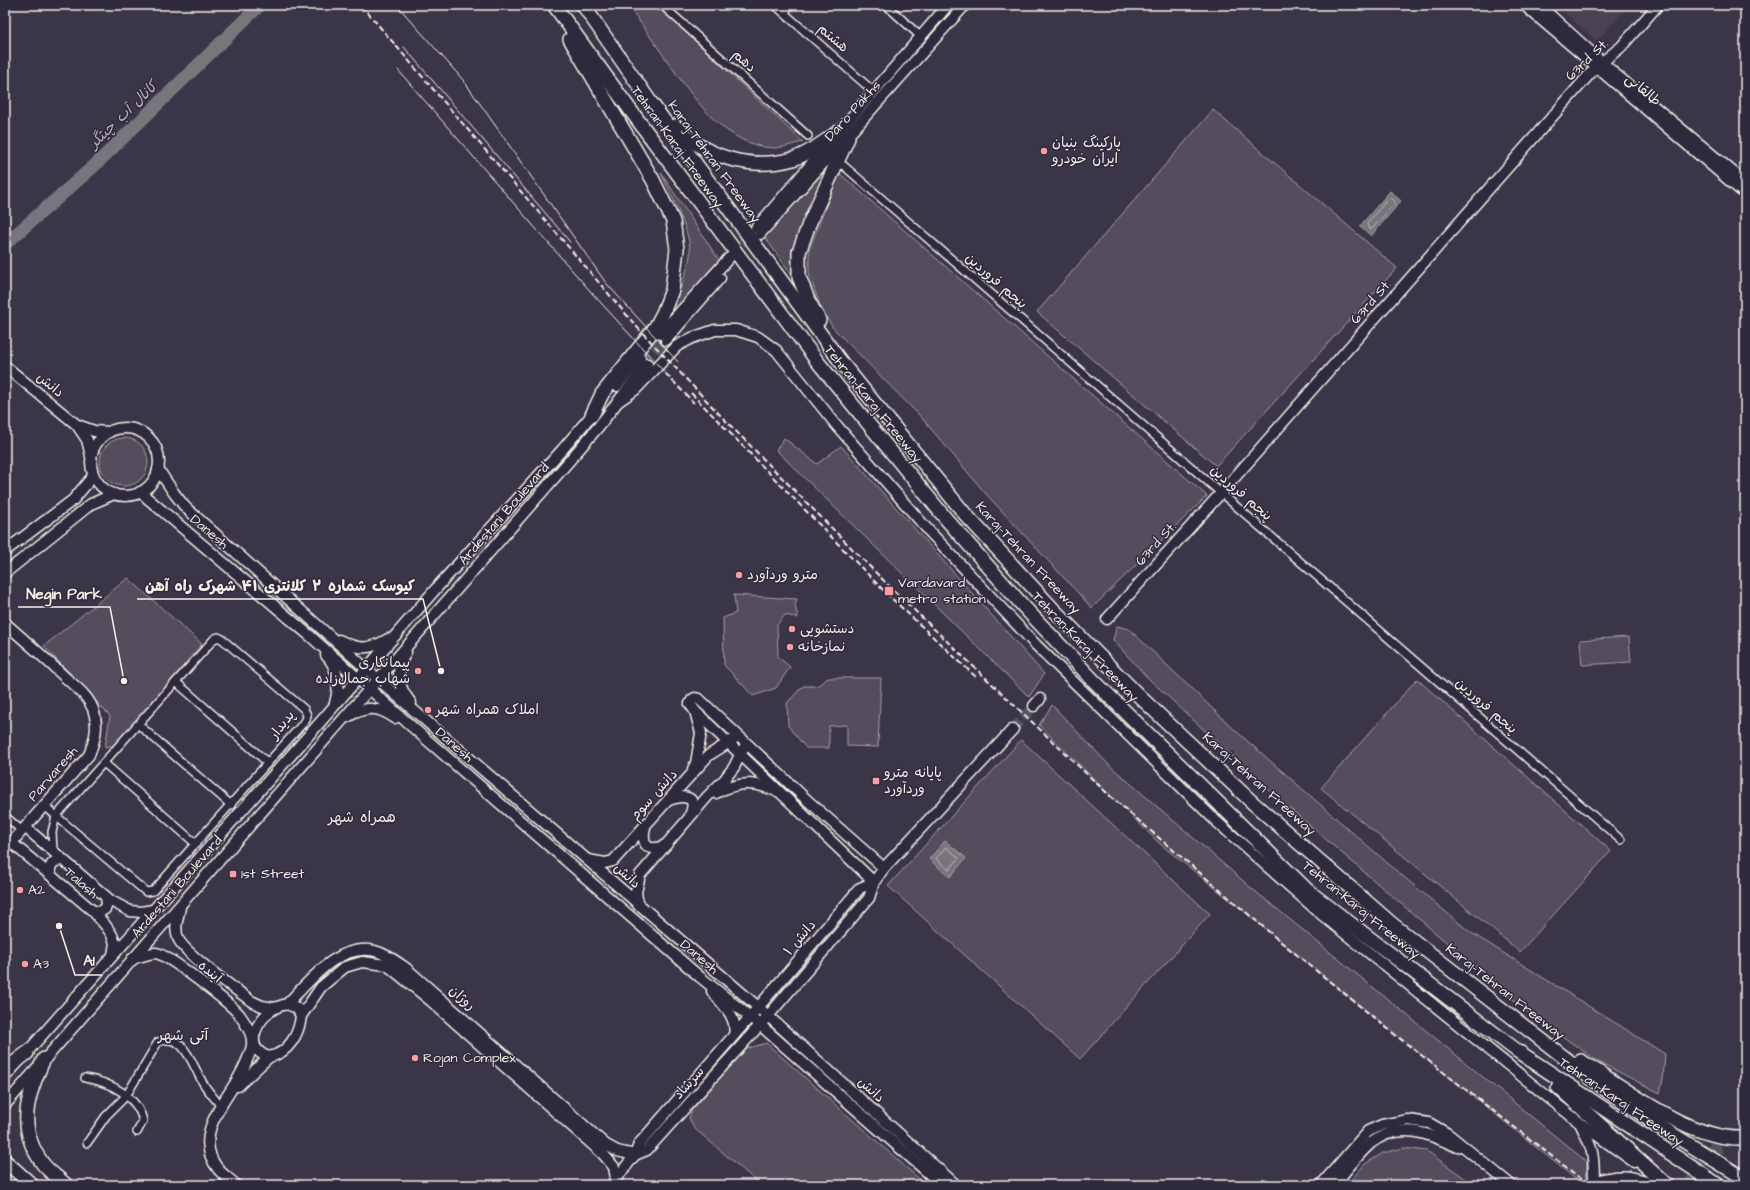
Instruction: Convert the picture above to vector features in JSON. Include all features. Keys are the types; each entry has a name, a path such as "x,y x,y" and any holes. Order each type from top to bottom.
{"highway":[{"path":"553,5 582,60 653,180 673,221 677,249 672,290 663,313 655,328 602,394 592,415"},
{"name":"Tehran-Karaj Freeway","path":"553,5 818,361 947,520 1025,608 1094,681 1308,891 1516,1050 1718,1185"},
{"name":"karaj-Tehran Freeway","path":"583,5 650,100"},
{"path":"650,100 679,130 698,145 718,156 742,162 776,162 794,158 843,135"},
{"name":"Karaj-Tehran Freeway","path":"650,100 841,362 965,514 1052,608 1139,696 1253,803 1386,918 1539,1039 1605,1089 1669,1132 1745,1179"},
{"path":"841,362 809,302 799,277 798,264 799,252 803,238 843,135"},
{"path":"1539,1039 1582,1061 1651,1106 1684,1125 1718,1136 1743,1141"},
{"path":"1516,1050 1666,1185"},
{"path":"5,1070 27,1053"},
{"path":"44,1059 32,1087 26,1112 31,1141 43,1164 66,1185"},
{"path":"1725,1144 1743,1141"},
{"path":"5,1161 32,1185"}],"street":[{"name":"دهم","path":"662,5 808,136"},
{"name":"هشتم","path":"775,5 873,91"},
{"path":"784,13 791,5"},
{"path":"886,5 920,36"},
{"path":"843,135 873,91 948,5"},
{"name":"Daro Pakhs","path":"758,231 843,135 965,5"},
{"name":"طالقانی","path":"1524,5 1599,65 1745,194"},
{"path":"1538,5 1599,65 1614,73 1745,182"},
{"name":"63rd St.","path":"1107,619 1221,493 1599,65 1620,47 1658,5"},
{"name":"پنجم فروردین","path":"844,166 1620,840"},
{"path":"663,337 731,261"},
{"path":"619,400 635,390 677,346 692,338 715,330 736,330 758,336 776,350 838,427 939,541 1036,645 1217,822 1321,914 1580,1123 1666,1185"},
{"name":"Ardestani Boulevard","path":"5,1077 316,727 399,630 592,415 644,361 619,400 599,426 5,1105"},
{"name":"دانش","path":"5,366 77,425"},
{"path":"77,425 94,431 109,432"},
{"path":"77,425 87,440 94,476 99,484 114,494"},
{"path":"5,573 91,504 114,494 132,495 140,492 152,482 158,469 158,458 155,448 145,435 130,429 120,428 109,432 94,446 91,456"},
{"name":"Danesh","path":"158,469 185,507 377,679 587,859"},
{"path":"5,551 73,500 94,476"},
{"name":"Danesh","path":"140,492 358,677 419,733 700,977 759,1024"},
{"name":"Parvaresh","path":"5,623 88,699 94,710 96,726 95,741 89,754 45,806 8,846"},
{"path":"327,633 351,646 365,648 377,645 399,630"},
{"path":"309,635 328,657 336,670 338,693 334,706"},
{"name":"پدیدار","path":"218,637 304,709 307,715 306,720 158,887 153,891 146,892 56,816 139,725 214,639 218,637"},
{"path":"414,639 399,667 399,683 405,695 426,721"},
{"path":"176,682 268,763"},
{"path":"874,882 695,711 690,704 692,700 695,698 699,699 807,800 884,868"},
{"path":"343,719 364,710 376,708 384,711 419,733"},
{"path":"687,779 696,763 701,733 695,711"},
{"path":"139,725 231,805"},
{"path":"316,727 320,725 326,726 328,736"},
{"name":"دانش ۱","path":"759,1024 768,1016 869,898 874,882 884,868 1013,729"},
{"path":"638,905 636,892 640,876 734,767 741,754 743,739"},
{"name":"دانش سوم","path":"587,859 605,863 613,861 709,755 728,743 743,739"},
{"path":"104,763 196,844"},
{"path":"707,797 727,787 752,783 782,793"},
{"path":"669,800 680,796 686,796 690,799 693,806 688,819"},
{"path":"45,806 56,816 52,832 53,851"},
{"path":"5,816 24,829"},
{"path":"645,827 642,838 645,844 650,848 666,845"},
{"name":"Talash","path":"24,829 53,851 106,897 120,907 130,911 141,912 152,910"},
{"name":"Talash","path":"8,846 50,873 93,911 112,935 115,943 113,955"},
{"name":"دانش","path":"587,859 638,905 758,1007 956,1185"},
{"path":"50,873 49,867 52,863 57,860 63,860"},
{"name":"دانش ۱","path":"750,1017 860,888 874,882"},
{"path":"93,911 100,912 105,909 107,904 106,897"},
{"path":"181,904 176,924 178,939 187,951 251,1002 262,1006 275,1008"},
{"name":"روژان","path":"287,1004 328,964 343,954 362,950 375,951 391,958 407,969 434,998 605,1149"},
{"name":"آینده","path":"132,959 155,953 172,959 238,1014 247,1026 252,1041"},
{"name":"روژان","path":"301,1016 321,987 345,967 362,962 387,965 434,998"},
{"path":"700,977 731,1016 736,1028 734,1035"},
{"path":"236,1185 218,1169 210,1154 209,1136 213,1120 220,1105 243,1070 248,1058 252,1041 257,1027 265,1016 275,1008 287,1004 297,1008 301,1016 300,1028 295,1038 276,1056 269,1057 261,1055 255,1049 252,1041"},
{"name":"سرشاد","path":"636,1155 639,1144 750,1017"},
{"name":"دانش","path":"759,1024 942,1185"},
{"name":"سرشاد","path":"613,1182 636,1155 647,1150 759,1024"},
{"path":"87,1143 106,1116 126,1096 158,1042 166,1039 172,1040 182,1046 204,1084 220,1105"},
{"path":"220,1105 269,1057"},
{"path":"85,1078 99,1080 112,1086 137,1106 142,1115 143,1122 137,1132"},
{"path":"1321,1185 1368,1131 1382,1125 1408,1120 1430,1123 1448,1134 1473,1156 1511,1185"},
{"path":"1580,1123 1594,1156 1594,1184 1610,1176 1626,1176 1659,1185"},
{"path":"1334,1185 1371,1143 1390,1132 1415,1130 1440,1139 1473,1156"},
{"path":"605,1149 636,1155"},
{"path":"605,1149 614,1167 613,1182"}],"shaded area":[{"path":"628,5 657,5 803,142 773,148 755,145 725,129 688,90"},
{"path":"1556,5 1629,5 1597,41"},
{"path":"1213,110 1397,268 1216,466 1037,312"},
{"path":"825,171 793,276 763,235"},
{"path":"661,173 719,260 667,320 686,272 690,256 690,248 685,226"},
{"path":"839,173 1207,496 1092,608 987,495 920,416 833,328 821,308 809,274 809,250"},
{"path":"124,438 133,440 141,445 146,453 148,462 146,471 141,479 133,484 124,486 115,484 107,479 102,471 100,462 102,453 107,445 115,440"},
{"path":"784,438 817,464 841,446 1044,674 1029,697 776,450"},
{"path":"128,578 202,644 116,745 105,747 110,716 44,646"},
{"path":"734,595 797,599 795,605 798,618 785,615 777,625 778,657 790,667 776,688 753,696 724,665 723,618 736,613"},
{"path":"1117,626 1129,629 1237,732 1399,873 1470,932 1665,1054 1660,1093 1599,1062 1529,1013 1274,795 1146,676 1113,640"},
{"path":"1629,637 1631,662 1582,665 1580,640"},
{"path":"828,678 881,678 878,747 847,746 847,725 829,726 829,748 806,748 788,726 787,703 803,686 817,686"},
{"path":"1417,679 1611,851 1520,952 1321,788"},
{"path":"1052,705 1108,764 1250,887 1587,1162 1586,1185 1583,1185 1159,843 1039,725"},
{"path":"1021,740 1210,914 1080,1059 888,886"},
{"path":"766,1043 926,1185 761,1185 694,1128 689,1118 692,1110 746,1049"},
{"path":"1403,1148 1427,1151 1474,1185 1347,1185 1365,1164 1383,1153"}],"water":[{"path":"1390,191 1401,201 1371,236 1360,226"},
{"path":"945,841 966,858 950,877 929,859"}],"waterway":[{"name":"کانال آب چیتگر","path":"5,244 93,167 260,5"}],"tunnel":[{"path":"732,255 753,231"},
{"path":"640,358 660,334"},
{"path":"647,364 666,340"},
{"path":"1013,729 1034,706"},
{"path":"1691,1185 1699,1166 1708,1154 1725,1145"}],"tram line":[{"path":"397,5 464,81 606,283 678,362"},
{"path":"404,47 570,242"},
{"path":"398,70 591,292 666,374"}],"railway":[{"path":"361,5 637,327 723,418 891,588 1110,796 1275,937 1394,1034 1589,1185"},
{"path":"666,374 694,403"},
{"path":"691,393 887,594 976,677"}],"place":[{"name":"پارکینگ بنیان ایران خودرو","path":"1044,151"},
{"name":"مترو وردآورد","path":"739,575"},
{"name":"Vardavard metro station","path":"889,591"},
{"name":"دستشویی","path":"792,629"},
{"name":"نمازخانه","path":"790,647"},
{"name":"پیمانکاری شهاب جمال‌زاده","path":"418,671"},
{"name":"کیوسک شماره ۲ کلانتری ۴۱ شهرک راه آهن","path":"441,671"},
{"name":"Negin Park","path":"124,681"},
{"name":"املاک همراه شهر","path":"428,710"},
{"name":"پایانه مترو وردآورد","path":"876,781"},
{"name":"1st Street","path":"233,874"},
{"name":"A2","path":"20,890"},
{"name":"A1","path":"59,926"},
{"name":"A3","path":"25,964"},
{"name":"Rojan Complex","path":"415,1058"}],"district":[{"name":"همراه شهر","path":"362,817"},
{"name":"آتی شهر","path":"183,1035"}]}
